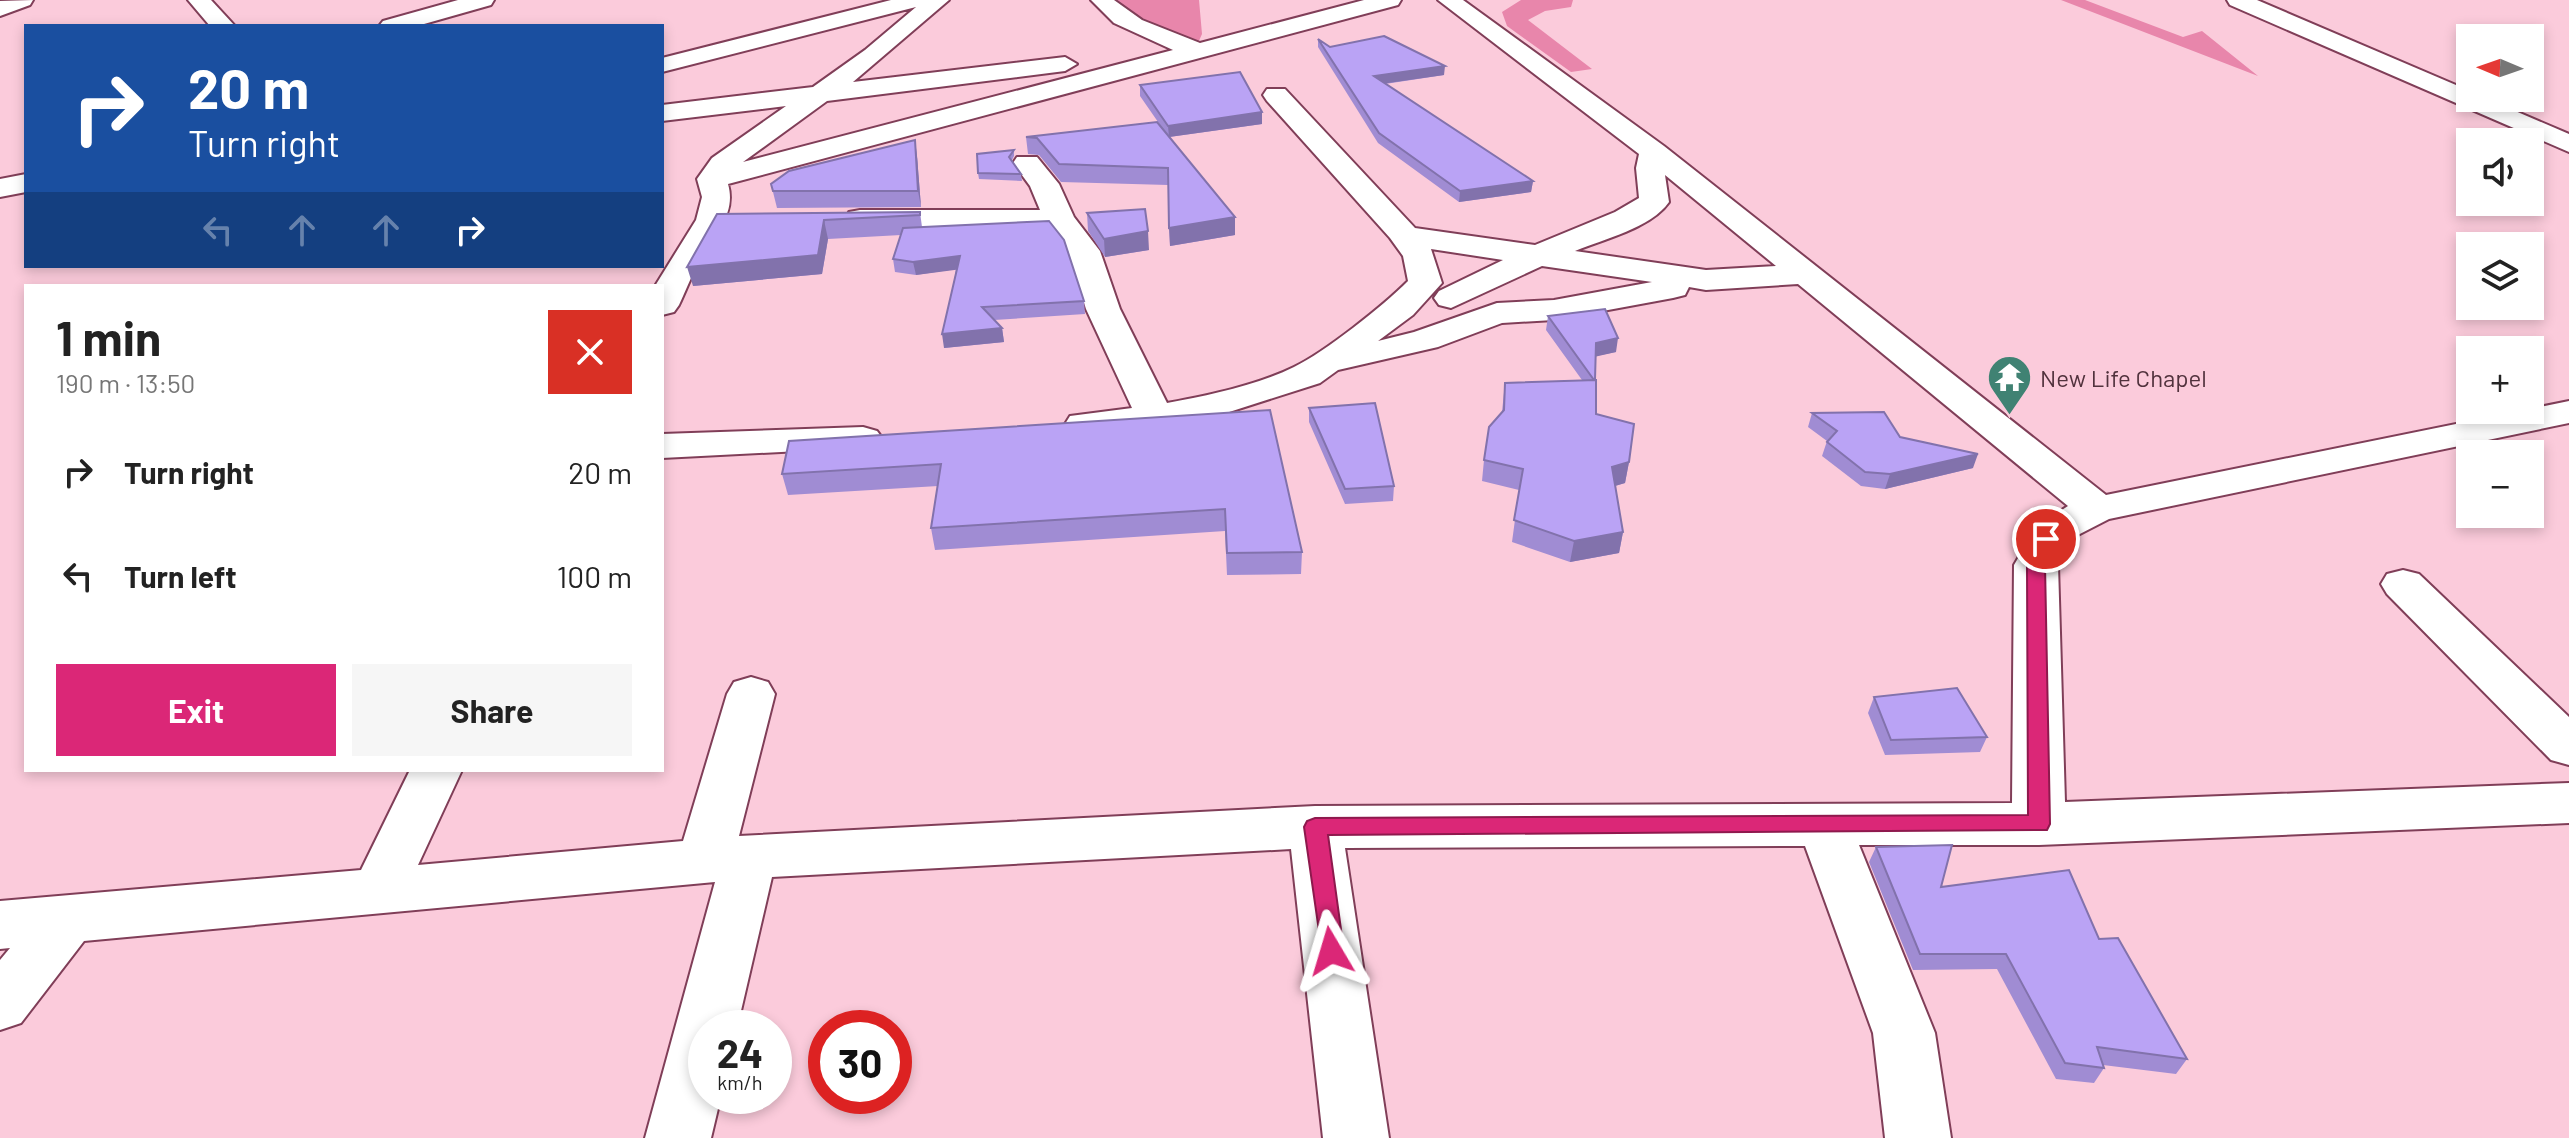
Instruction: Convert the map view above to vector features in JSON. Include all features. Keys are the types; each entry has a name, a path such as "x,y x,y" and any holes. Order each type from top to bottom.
{"street":[{"path":"0,9 22,0"},
{"path":"199,0 221,24"},
{"path":"398,24 483,0"},
{"path":"664,64 918,0"},
{"path":"664,301 687,255 725,219 712,179 722,164 740,148 822,93 938,0"},
{"path":"1102,0 1114,11 1190,54"},
{"path":"712,179 1390,0"},
{"path":"1449,0 1654,152 2098,509"},
{"path":"2238,0 2569,144"},
{"path":"1229,43 1214,27 1252,13"},
{"path":"664,113 1132,55 1190,54"},
{"path":"1276,95 1405,236 1438,291 1484,318"},
{"path":"1057,427 1156,417 1223,403 1307,375 1401,308 1626,219 1654,202 1650,168 1654,152"},
{"path":"1027,163 1044,184 1060,221 1083,246 1092,265 1101,304 1156,417"},
{"path":"0,188 24,183"},
{"path":"832,219 1019,217 1060,221"},
{"path":"1405,236 1706,280"},
{"path":"1322,365 1426,340 1497,313 1554,310 1706,280 1806,274"},
{"path":"2039,824 2036,565 2046,539 2068,520 2098,509 2569,412"},
{"path":"664,446 891,438"},
{"path":"2403,584 2569,747"},
{"path":"678,1138 727,859 751,694"},
{"path":"378,891 435,772"},
{"path":"0,925 727,859 1315,827 2039,824 2569,803"},
{"path":"1824,825 1904,1033 1918,1138"},
{"path":"1315,827 1356,1138"},
{"path":"0,1004 69,918"}],"shaded area":[{"path":"1102,0 1199,0 1202,34 1198,43 1147,30"},
{"path":"1521,0 1573,0 1571,7 1545,11 1528,20 1592,69 1571,72 1507,26 1502,12"},
{"path":"2061,0 2085,0 2183,37 2202,31 2258,76"}],"building":[{"path":"1384,36 1445,66 1374,76 1533,181 1460,191 1379,133 1318,39 1330,47"},
{"path":"1240,72 1262,112 1168,126 1140,85"},
{"path":"1157,122 1235,217 1169,228 1168,168 1059,164 1037,138 1026,137"},
{"path":"915,140 918,191 773,191 771,184 789,171"},
{"path":"1014,150 1009,157 1021,174 978,173 977,154"},
{"path":"1145,209 1148,231 1104,239 1087,213"},
{"path":"920,212 920,215 824,220 818,255 687,267 717,214"},
{"path":"1049,221 1064,240 1084,301 982,307 1002,328 942,334 960,256 913,262 893,259 903,228"},
{"path":"1605,309 1618,338 1596,343 1594,380 1548,316"},
{"path":"1596,380 1596,414 1634,424 1629,462 1612,467 1623,532 1574,541 1514,520 1523,469 1484,460 1489,427 1504,410 1505,383"},
{"path":"1375,403 1394,486 1345,489 1309,408"},
{"path":"1270,410 1302,552 1227,553 1225,509 931,528 941,464 782,474 789,441"},
{"path":"1884,412 1900,437 1978,454 1890,474 1865,472 1827,442 1837,431 1812,413"},
{"path":"1957,688 1987,737 1891,740 1874,697"},
{"path":"1952,845 1941,887 2069,870 2099,939 2118,938 2187,1059 2097,1047 2104,1068 2065,1063 2006,954 1920,954 1876,847"}],"place":[{"name":"New Life Chapel","path":"2009,416"}],"route":[{"path":"1331,951 1315,827 2039,824 2036,565 2046,539"}]}
